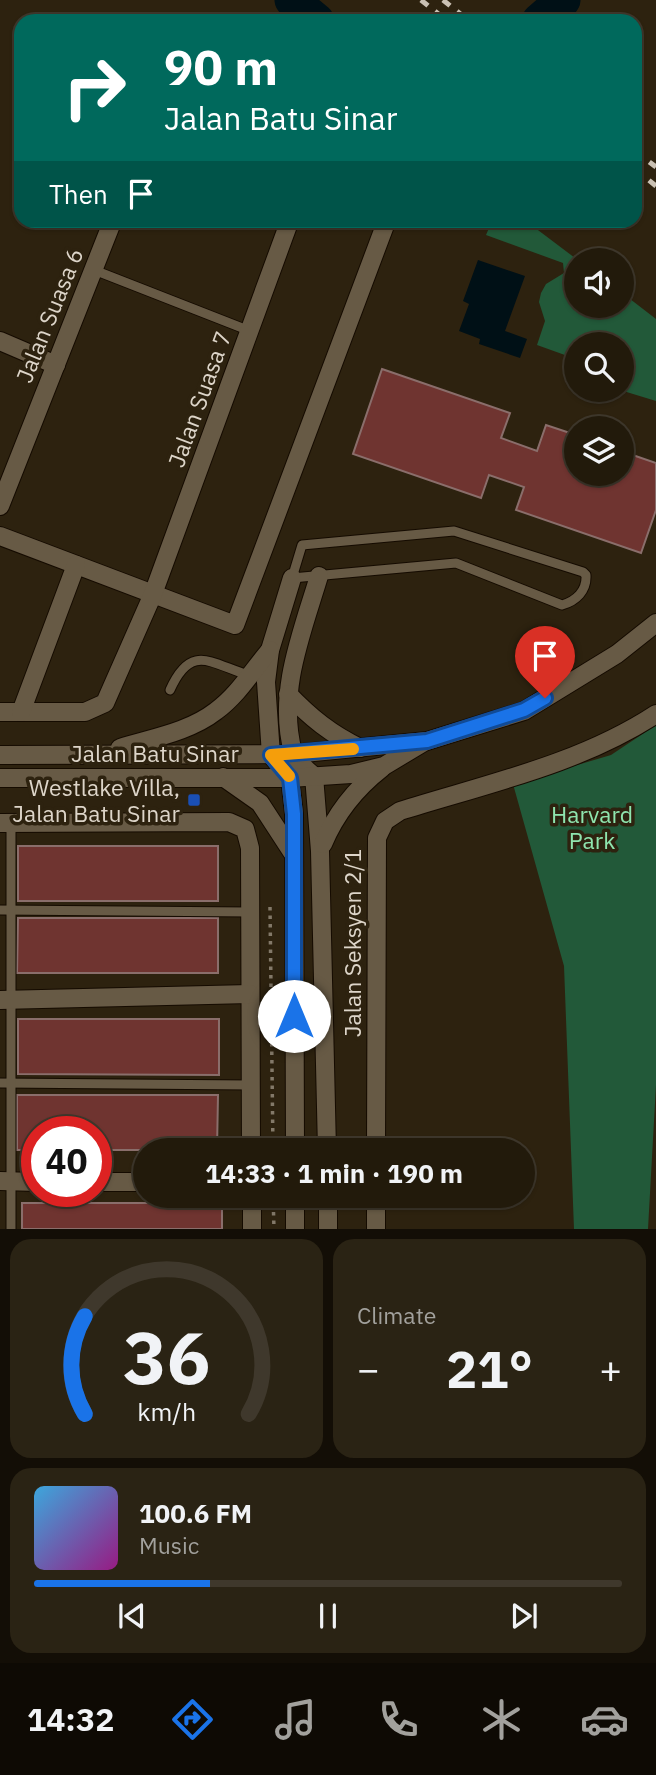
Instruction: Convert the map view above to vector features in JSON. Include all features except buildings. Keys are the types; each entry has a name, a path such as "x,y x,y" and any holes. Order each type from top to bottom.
{"street":[{"name":"Jalan Suasa 6","path":"0,506 110,228"},
{"name":"Jalan Suasa 7","path":"22,712 85,712 101,707 153,594 287,228"},
{"path":"0,536 235,625 384,228"},
{"path":"0,341 56,365"},
{"path":"0,712 22,712 76,565"},
{"path":"319,576 293,659 288,694 293,754 314,776 320,851 327,1138"},
{"path":"292,578 270,650 265,682 271,755 290,778 294,855 295,1138"},
{"name":"Jalan Batu Sinar","path":"0,755 271,755 427,741 524,710 617,654 656,624"},
{"path":"100,754 189,727 216,711 242,686 270,650"},
{"path":"288,694 312,719 335,736 361,748"},
{"name":"Jalan Seksyen 2/1","path":"376,1138 377,838 385,821 400,811 563,759 626,734 656,714"},
{"name":"Jalan Batu Sinar","path":"0,778 290,778 351,774 384,766 427,741"},
{"path":"320,851 335,817 367,779 384,766"},
{"path":"223,777 260,803 294,855"},
{"path":"6,823 229,822 245,829 250,848 251,1138"},
{"path":"6,1000 250,994"},
{"path":"112,1182 133,1182"},
{"path":"252,1208 252,1229"},
{"path":"295,1208 295,1229"},
{"path":"328,1208 328,1229"},
{"path":"376,1208 376,1229"}],"lane":[{"path":"94,270 250,331"},
{"path":"454,531 583,572 587,581 580,595 562,605 456,563 292,578 302,545 454,531"},
{"path":"170,690 179,670 190,660 204,659 248,675"},
{"path":"6,823 11,910 6,1000 11,1084 5,1181 11,1229"},
{"path":"0,910 250,912"},
{"path":"0,1083 251,1085"}],"path":[{"path":"270,904 273,1138"},
{"path":"273,1208 274,1229"}],"green space":[{"path":"489,228 535,228 564,250 564,273 563,263 486,235"},
{"path":"564,273 564,318 634,318 634,302 656,319 656,401 634,394 634,332 564,332 564,355 537,345 545,321 539,302 546,284"},
{"name":"Harvard Park","path":"656,725 656,1085 648,1229 574,1229 564,966 513,784 611,755"}],"shaded area":[{"path":"478,260 525,276 505,331 527,339 520,358 479,344 480,339 459,331 469,304 463,301"}],"waterway":[{"path":"292,0 309,14"},
{"path":"547,14 563,0"}],"railway":[{"path":"421,0 438,14"},
{"path":"443,0 460,14"},
{"path":"642,156 656,167"},
{"path":"642,175 656,186"}],"slow traffic":[{"path":"289,776 271,755 353,749"}],"place":[{"name":"Westlake Villa, Jalan Batu Sinar","path":"194,800"}],"route":[{"path":"294,1016 294,814 290,778 271,755 427,741 466,731 524,710 545,698"}]}
